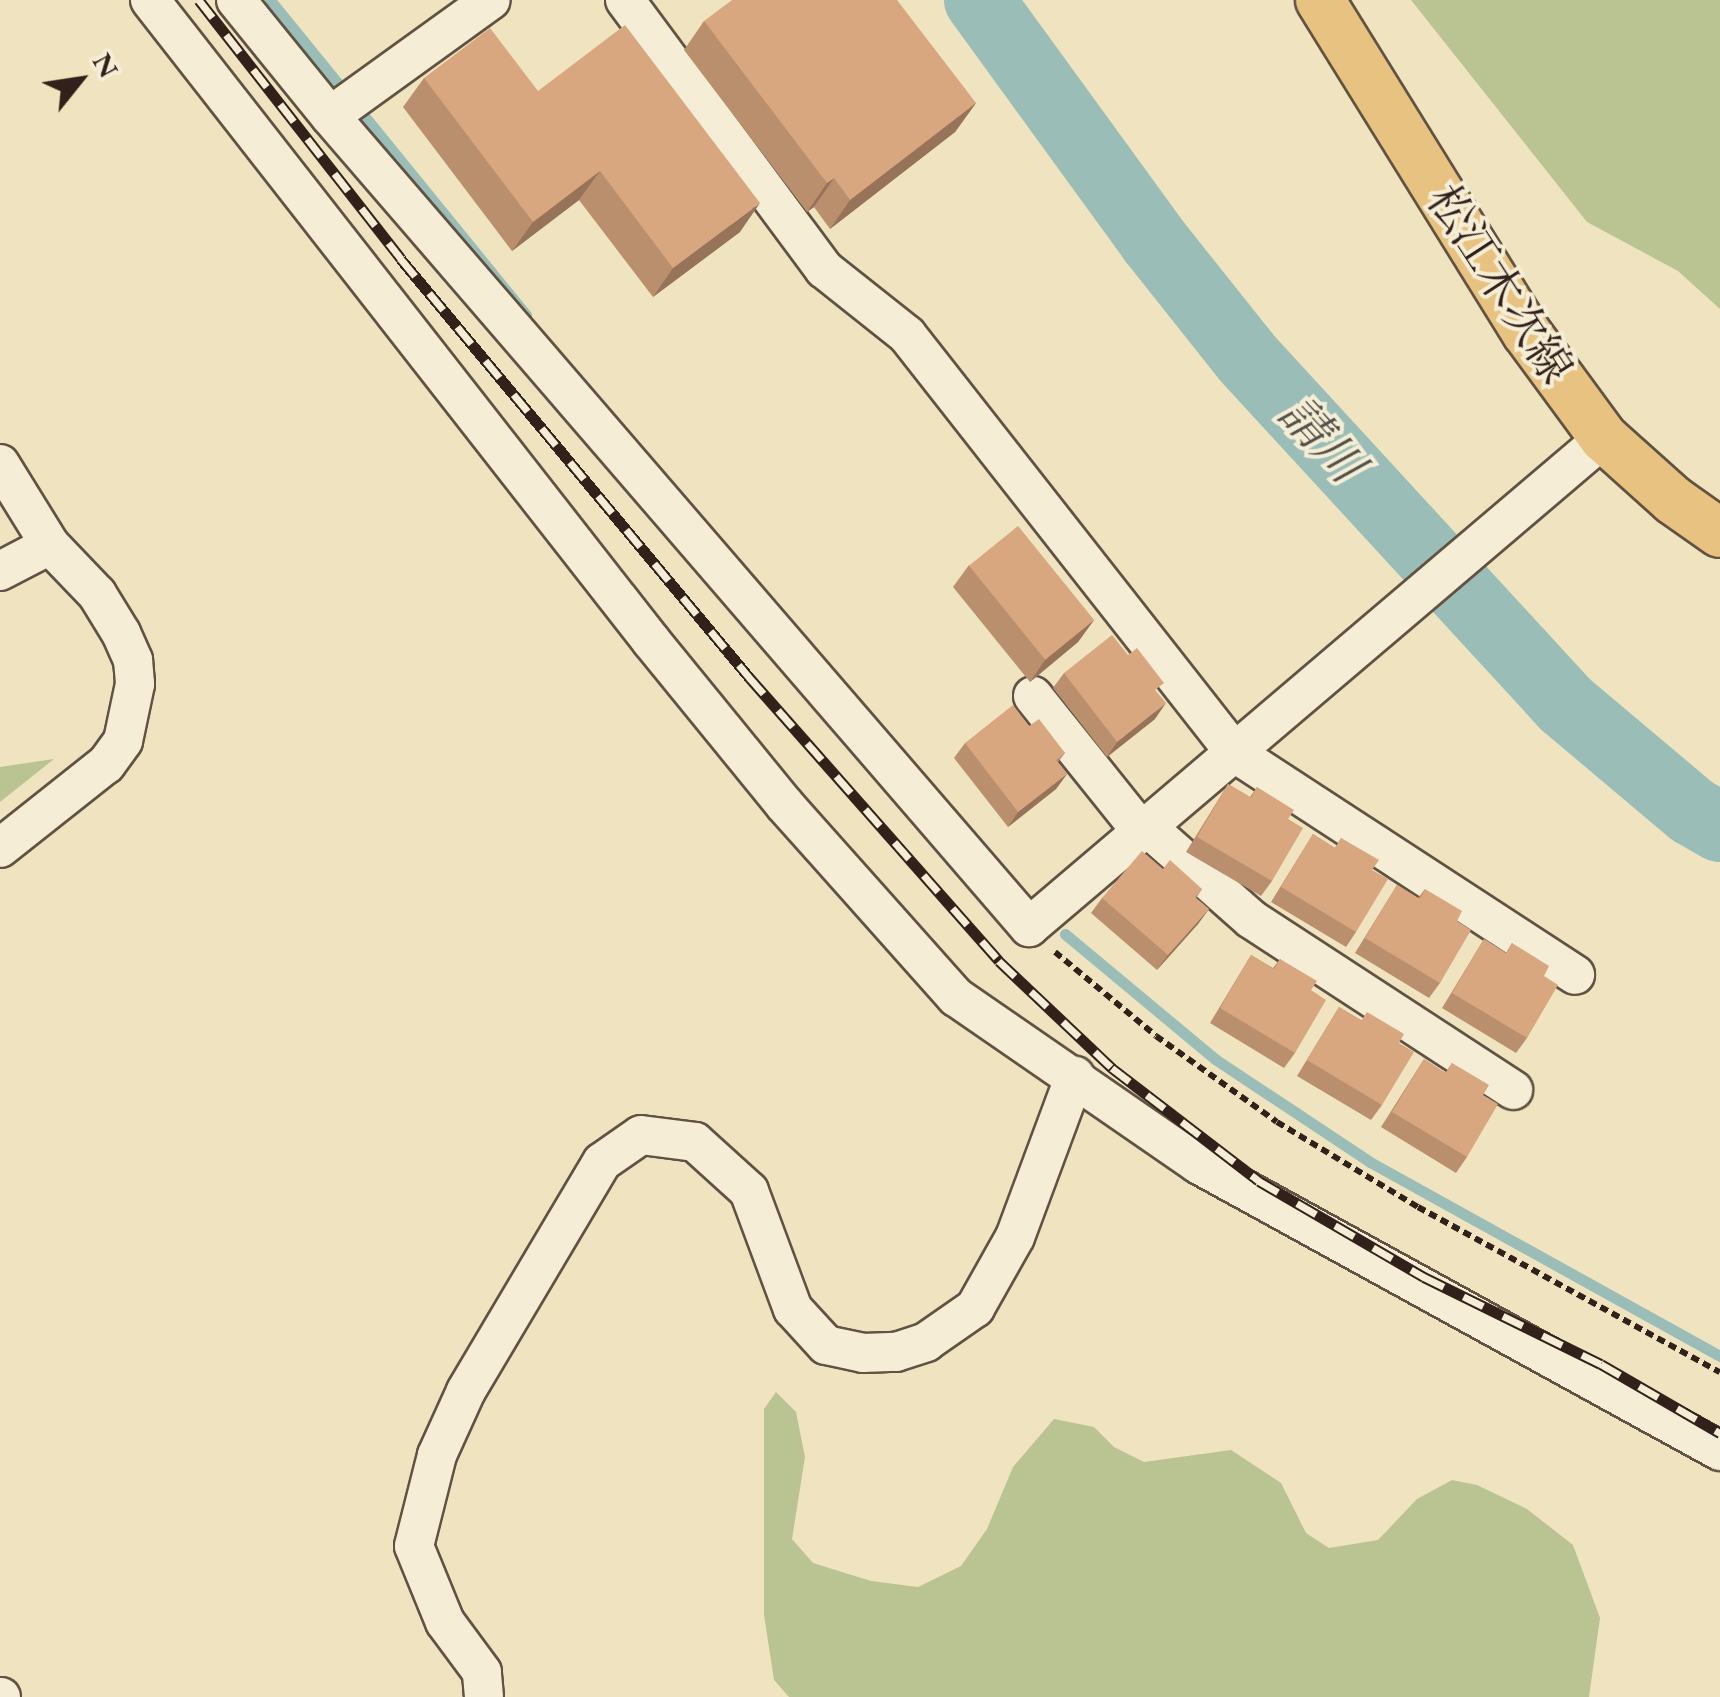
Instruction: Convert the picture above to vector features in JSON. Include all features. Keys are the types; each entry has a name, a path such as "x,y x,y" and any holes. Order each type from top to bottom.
{"main road":[{"name":"松江木次線","path":"1320,0 1526,332 1604,438 1673,500 1720,533"}],"street":[{"path":"150,0 784,804 956,996 1198,1164 1720,1451"},
{"path":"236,0 346,105 1028,927 1604,438"},
{"path":"346,105 491,0"},
{"path":"625,0 824,269 907,334 1235,753 1574,975"},
{"path":"0,464 50,546 97,594 133,660 132,711 123,741 106,764 0,848"},
{"path":"0,571 50,546"},
{"path":"1033,696 1144,829 1250,919 1512,1090"},
{"path":"484,1697 482,1672 445,1622 414,1546 437,1456 466,1391 602,1162 641,1135 695,1142 749,1191 794,1310 826,1345 864,1352 896,1352 926,1342 975,1308 1015,1237 1076,1076"}],"path":[{"path":"1028,927 1156,1036 1277,1122 1418,1207 1720,1372"}],"green space":[{"path":"1411,0 1720,0 1720,309 1678,271 1587,222"},
{"path":"54,759 0,802 0,767"},
{"path":"776,1392 796,1412 805,1457 792,1539 813,1563 871,1581 918,1587 961,1566 987,1529 1013,1467 1054,1419 1094,1427 1114,1447 1144,1462 1231,1450 1281,1483 1306,1533 1329,1548 1378,1540 1417,1499 1452,1480 1477,1485 1527,1509 1573,1545 1600,1618 1589,1697 789,1697 774,1680 764,1615 764,1409"}],"building":[{"path":"732,0 897,0 976,103 850,200 834,178 827,183 704,21"},
{"path":"625,25 760,203 673,268 600,171 533,222 424,78 490,28 538,91"},
{"path":"1018,526 1094,620 1045,660 969,566"},
{"path":"1112,635 1128,655 1137,648 1164,683 1155,690 1166,703 1117,742 1064,673"},
{"path":"1013,705 1029,726 1039,719 1065,753 1056,760 1067,774 1018,812 965,743"},
{"path":"1228,784 1251,798 1257,787 1294,810 1288,819 1303,828 1272,881 1197,837"},
{"path":"1313,834 1335,848 1341,838 1379,860 1372,870 1388,879 1356,932 1281,887"},
{"path":"1142,851 1163,869 1170,860 1202,889 1195,897 1209,909 1168,955 1102,898"},
{"path":"1397,885 1420,899 1425,889 1462,911 1457,921 1471,930 1440,983 1365,938"},
{"path":"1484,939 1506,953 1512,943 1549,966 1544,976 1558,985 1527,1038 1452,993"},
{"path":"1251,955 1274,969 1280,959 1317,981 1311,990 1326,1000 1295,1053 1220,1008"},
{"path":"1339,1007 1361,1021 1367,1012 1404,1034 1399,1043 1414,1052 1382,1105 1307,1060"},
{"path":"1424,1059 1446,1073 1452,1063 1489,1085 1483,1095 1498,1104 1467,1157 1392,1112"}],"waterway":[{"path":"270,0 526,315"},
{"name":"請川","path":"979,0 1154,241 1247,358 1565,704 1692,811 1720,827"},
{"path":"1065,934 1215,1059 1370,1162 1720,1356"}],"railway":[{"path":"199,0 401,259 749,677 999,961 1112,1068 1259,1181 1424,1277 1601,1364 1720,1433"}]}
